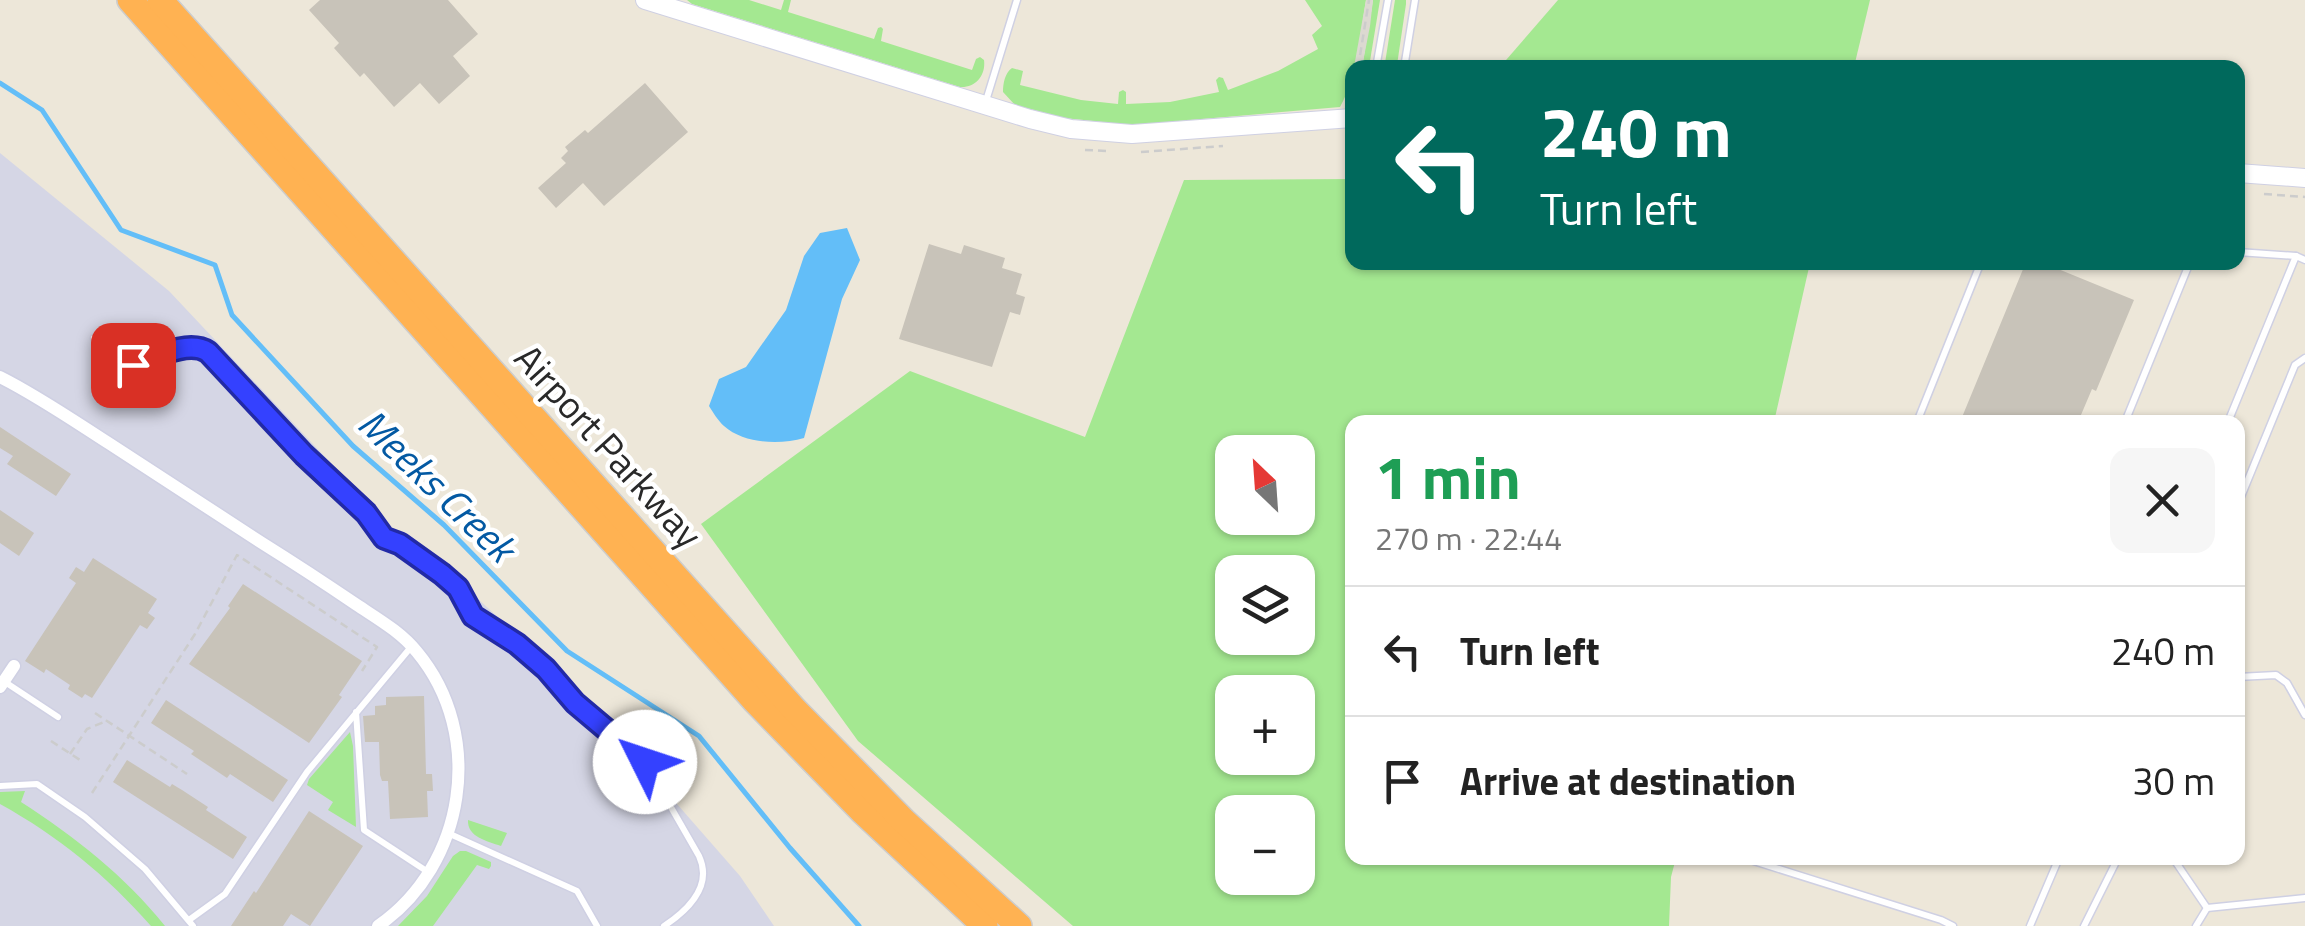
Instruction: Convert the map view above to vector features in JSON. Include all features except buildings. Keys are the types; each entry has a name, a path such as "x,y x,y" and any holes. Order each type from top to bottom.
{"highway":[{"path":"112,0 454,362"},
{"name":"Airport Parkway","path":"130,0 754,700 862,811 985,926"},
{"name":"Airport Parkway","path":"160,0 796,710 904,821 1020,926"},
{"path":"176,0 249,100"}],"street":[{"path":"646,0 1053,125 1110,134 1154,133 1345,110"},
{"path":"2245,174 2305,178"},
{"path":"0,376 384,623 412,646 424,662 442,691 453,726 458,764 456,804 430,873 379,926"},
{"path":"2,684 14,666"}],"lane":[{"path":"984,105 1017,0"},
{"path":"1377,60 1388,0"},
{"path":"1405,60 1415,0"},
{"path":"2245,252 2305,260"},
{"path":"2231,415 2296,256"},
{"path":"1920,415 1979,270"},
{"path":"2128,415 2187,270"},
{"path":"94,338 106,364 114,368 202,347 304,455 366,513 384,538 400,544 442,574 458,588 473,616 517,644 546,669 575,703 645,762 700,856 704,871 692,902 664,926"},
{"path":"2245,487 2295,365 2305,358"},
{"path":"0,786 38,784 119,844 156,880 191,923 230,888 307,772 412,646"},
{"path":"2245,677 2276,675 2287,683 2305,715"},
{"path":"2,684 58,718"},
{"path":"356,712 364,830 430,873"},
{"path":"448,833 576,891 597,926"},
{"path":"1766,865 1952,926"},
{"path":"2030,926 2056,865"},
{"path":"2084,926 2114,865"},
{"path":"2178,865 2206,908"},
{"path":"2206,908 2305,898"},
{"path":"2196,926 2206,908"}],"path":[{"path":"1359,60 1369,0"},
{"path":"2253,193 2305,197"},
{"path":"92,792 195,634 238,555 378,647 362,671"},
{"path":"94,713 188,774"},
{"path":"70,754 87,730 107,721"},
{"path":"51,742 80,760"}],"shaded area":[{"path":"1366,0 1373,0 1363,60 1355,60"},
{"path":"0,153 169,291 377,512 383,520 383,531 402,534 464,586 653,760 677,804 740,876 774,926 0,926"}],"green space":[{"path":"687,0 749,0 781,10 784,0 791,0 788,12 874,39 881,27 881,41 972,70 980,57 984,60 983,71 975,83 960,87"},
{"path":"1305,0 1366,0 1357,60 1345,60 1345,97 1340,107 1132,125 1064,118 1015,105 1003,92 1005,78 1012,68 1023,71 1020,85 1081,100 1118,104 1119,92 1123,90 1126,104 1170,102 1219,92 1219,77 1228,90 1278,71 1318,49 1312,35 1322,26"},
{"path":"1373,0 1380,0 1370,60 1363,60"},
{"path":"1395,0 1406,0 1398,60 1385,60"},
{"path":"1558,0 1870,0 1856,60 1506,60"},
{"path":"1345,179 1345,270 1808,270 1776,415 1345,415 1345,865 1674,865 1669,926 1073,926 858,741 701,524 910,371 1085,437 1184,180"},
{"path":"350,732 356,827 328,810 333,802 307,785"},
{"path":"25,791 21,802 98,858 165,926 151,926 81,858 0,804 0,792"},
{"path":"468,820 507,833 501,846 474,834"},
{"path":"460,851 491,862 491,866 489,869 477,865 433,926 398,926 427,896"}],"water":[{"path":"847,228 860,260 842,299 804,438 762,441 732,432 709,406 719,379 746,367 786,310 804,256 820,233"}],"waterway":[{"name":"Meeks Creek","path":"0,83 42,110 121,230 215,265 232,315 353,446 444,525 567,651 699,736 859,926"}],"route":[{"path":"133,365 186,348 202,347 304,455 366,513 384,538 400,544 442,574 458,588 473,616 517,644 546,669 575,703 645,762"}]}
